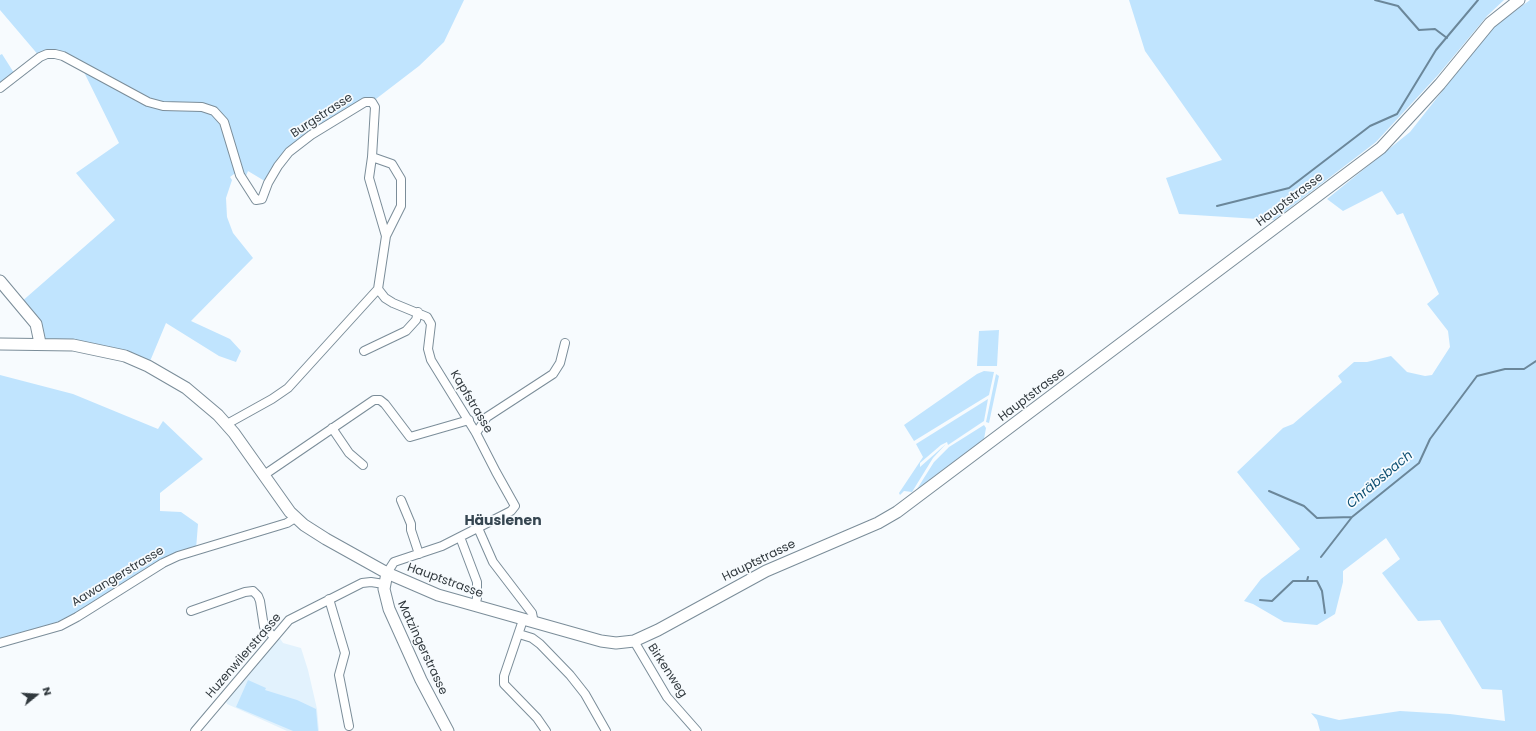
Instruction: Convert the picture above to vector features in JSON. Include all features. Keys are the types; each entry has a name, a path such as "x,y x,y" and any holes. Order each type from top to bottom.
{"street":[{"name":"Hauptstrasse","path":"40,343 73,345 98,349 125,356 148,366 186,388 227,424 295,518 317,534 387,573 421,588 475,606 601,641 616,643 634,641 658,630 766,572 878,523 897,512 1381,148 1440,84 1490,23 1519,0"},
{"name":"Burgstrasse","path":"0,88 40,57 47,54 55,54 62,56 148,102 163,106 202,107 214,111 224,122 240,175 256,200 262,199 278,166 289,152 311,135 365,102 372,102 375,107 369,179 386,236 378,289"},
{"path":"372,157 392,164 401,179 401,206 386,236"},
{"path":"0,281 36,324 40,343 0,344"},
{"path":"227,424 268,402 288,388 378,289"},
{"name":"Kapfstrasse","path":"378,289 385,298 393,303 428,317 431,324 428,349 431,360 469,420 515,506 511,511 478,528"},
{"path":"364,351 406,331 412,326 418,312"},
{"path":"476,433 487,418 553,374 560,363 564,343"},
{"path":"264,475 372,401 378,399 385,404 410,437 469,420"},
{"path":"332,428 349,453 363,465"},
{"path":"401,500 411,524 411,530 419,554"},
{"name":"Aawangerstrasse","path":"0,643 60,626 163,563 178,556 287,523 295,518"},
{"path":"387,573 394,562 436,549 478,528 493,562 532,613 529,621 519,634 504,676 504,684 537,718 546,731"},
{"path":"460,537 477,582 477,598 475,606"},
{"name":"Matzingerstrasse","path":"387,573 384,584 384,593 389,609 421,680 448,731"},
{"name":"Huzenwilerstrasse","path":"195,731 274,637 294,617 365,582 384,584"},
{"path":"191,611 253,591 258,596 260,601 264,627 274,637"},
{"path":"329,599 345,653 339,675 349,726"},
{"path":"519,634 532,638 540,644 570,675 585,694 606,731"},
{"name":"Birkenweg","path":"634,641 666,697 697,731"}],"shaded area":[{"path":"0,0 464,0 444,42 419,66 372,102 365,102 289,153 268,183 248,171 243,183 240,175 234,174 230,177 232,180 226,198 227,217 233,233 253,258 191,321 230,339 241,351 236,362 219,356 166,323 148,366 40,343 20,303 115,220 76,173 119,143 81,66 63,56 40,57 0,10"},
{"path":"1129,0 1504,0 1487,16 1438,75 1376,142 1274,220 1179,214 1166,178 1222,160 1145,51"},
{"path":"1530,0 1536,0 1536,731 1320,731 1317,720 1311,713 1339,720 1400,711 1450,714 1505,721 1502,690 1482,689 1440,620 1418,621 1382,573 1400,559 1386,538 1343,571 1343,582 1335,614 1317,625 1284,622 1253,604 1244,601 1261,579 1300,549 1237,472 1283,428 1293,424 1342,382 1338,376 1354,362 1367,362 1391,356 1407,372 1425,376 1432,375 1450,347 1448,331 1427,304 1439,294 1403,213 1397,215 1382,191 1343,211 1327,199 1410,132 1492,28"},
{"path":"2,54 16,76 0,88 0,55"},
{"path":"999,330 997,366 977,366 979,331"},
{"path":"984,371 994,372 989,395 914,441 904,425 977,374"},
{"path":"996,374 999,376 989,423 986,422"},
{"path":"0,375 73,394 158,429 163,421 203,459 160,493 160,511 181,512 198,524 196,549 178,556 77,617 0,643"},
{"path":"988,399 984,421 948,445 947,442 941,445 920,463 920,467 946,444 933,458 912,492 904,491 900,495 899,493 923,457 916,444"},
{"path":"984,425 986,428 984,439 917,489 934,462 949,447"},
{"path":"279,637 283,643 301,648 317,709 319,731 287,731 227,704 225,699"},
{"path":"248,680 266,688 265,690 297,700 316,709 318,731 293,731 236,707"}],"waterway":[{"path":"1375,0 1398,6 1419,30 1435,29 1447,38"},
{"path":"1217,206 1289,188 1370,126 1397,114 1436,50 1478,0"},
{"name":"Chräbsbach","path":"1269,491 1304,506 1317,518 1352,517 1419,463 1430,439 1477,376 1505,369 1524,369 1536,361"},
{"path":"1321,557 1352,517"},
{"path":"1308,577 1307,581 1317,581 1322,591 1325,613"},
{"path":"1260,600 1272,601 1293,581 1307,581"}],"district":[{"name":"Häuslenen","path":"503,521"}]}
